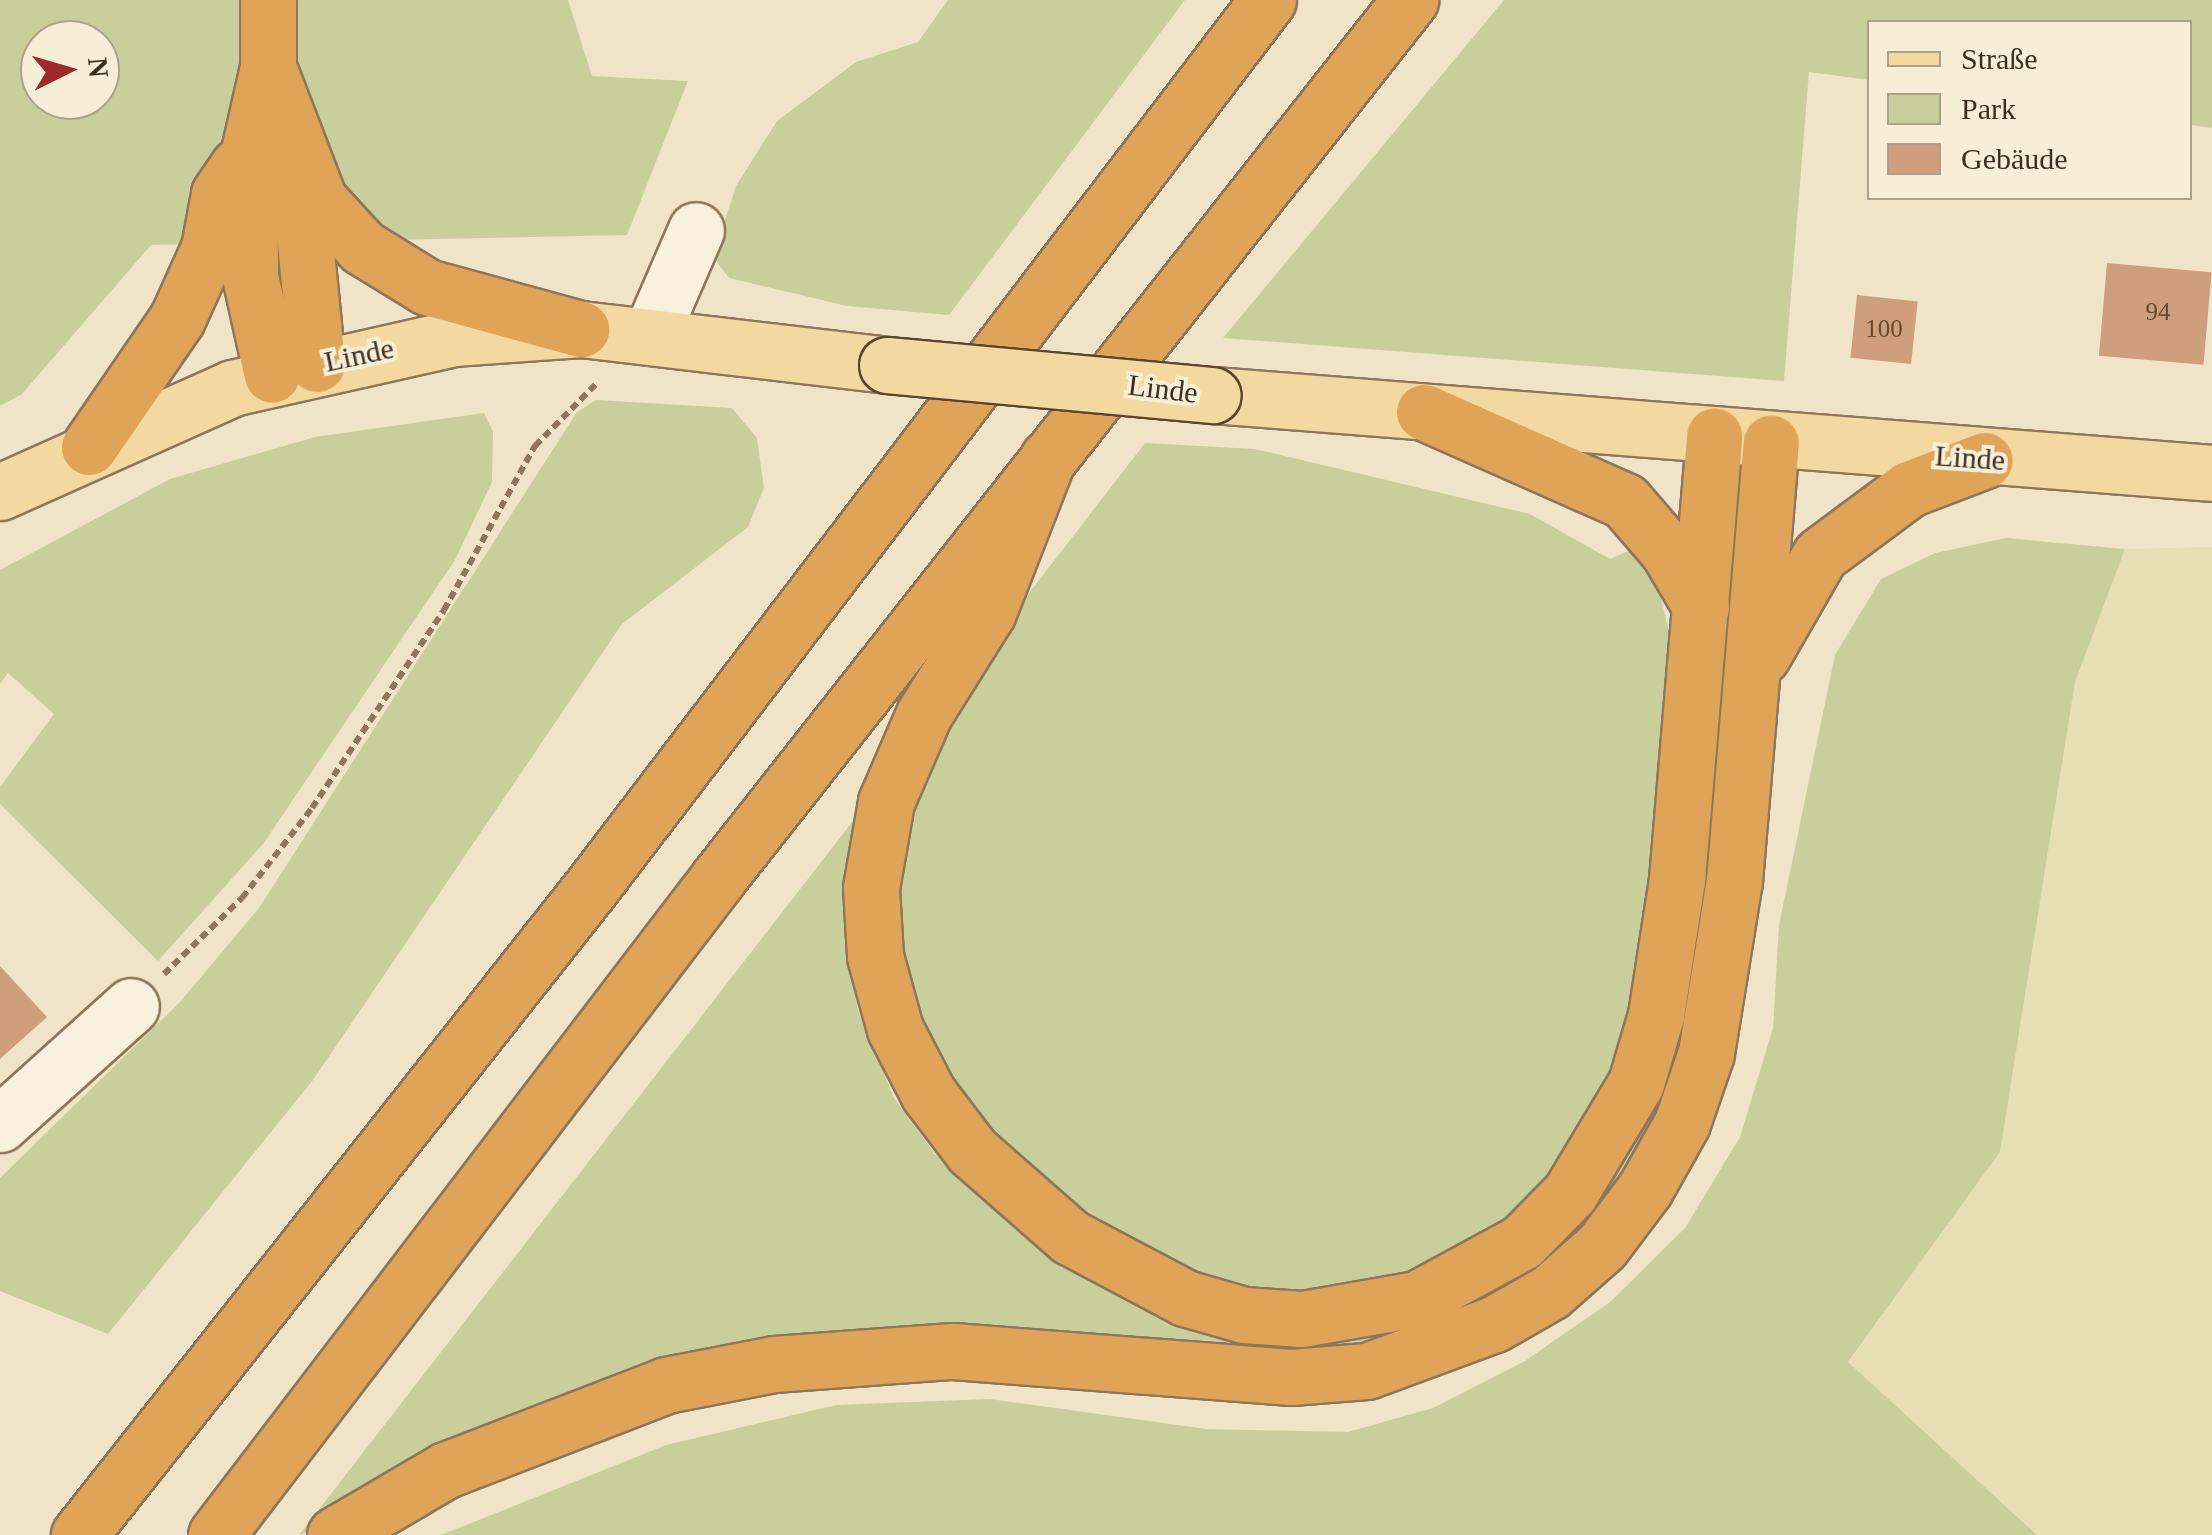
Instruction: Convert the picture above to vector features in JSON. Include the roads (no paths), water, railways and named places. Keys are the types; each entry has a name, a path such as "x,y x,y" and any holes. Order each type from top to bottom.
{"highway":[{"path":"268,0 272,152 294,370"},
{"path":"79,1535 590,888 1268,0"},
{"path":"216,1535 1048,458 1410,0"},
{"path":"272,152 341,228 393,270 581,329"},
{"path":"109,438 205,260 219,194 272,152"},
{"path":"1424,412 1625,502 1668,551 1701,607"},
{"path":"1048,458 988,612 924,714 886,802 871,888 875,956 895,1028 928,1093 1021,1202 1116,1266 1244,1315 1362,1314 1471,1275 1546,1218 1607,1140 1636,1083 1667,957 1714,436"},
{"path":"335,1535 446,1470 666,1385 896,1352 1291,1378 1367,1371 1494,1324 1550,1292 1602,1246 1646,1189 1700,1070 1722,973 1756,667 1771,443"},
{"path":"1756,667 1820,555 1909,489 1986,460"}],"main road":[{"name":"Linde","path":"0,492 109,438 294,370 453,338 581,329 651,334 887,365 1213,395 1986,460 2212,473"}],"street":[{"path":"651,334 696,230"},
{"path":"0,1124 131,1006"}]}
